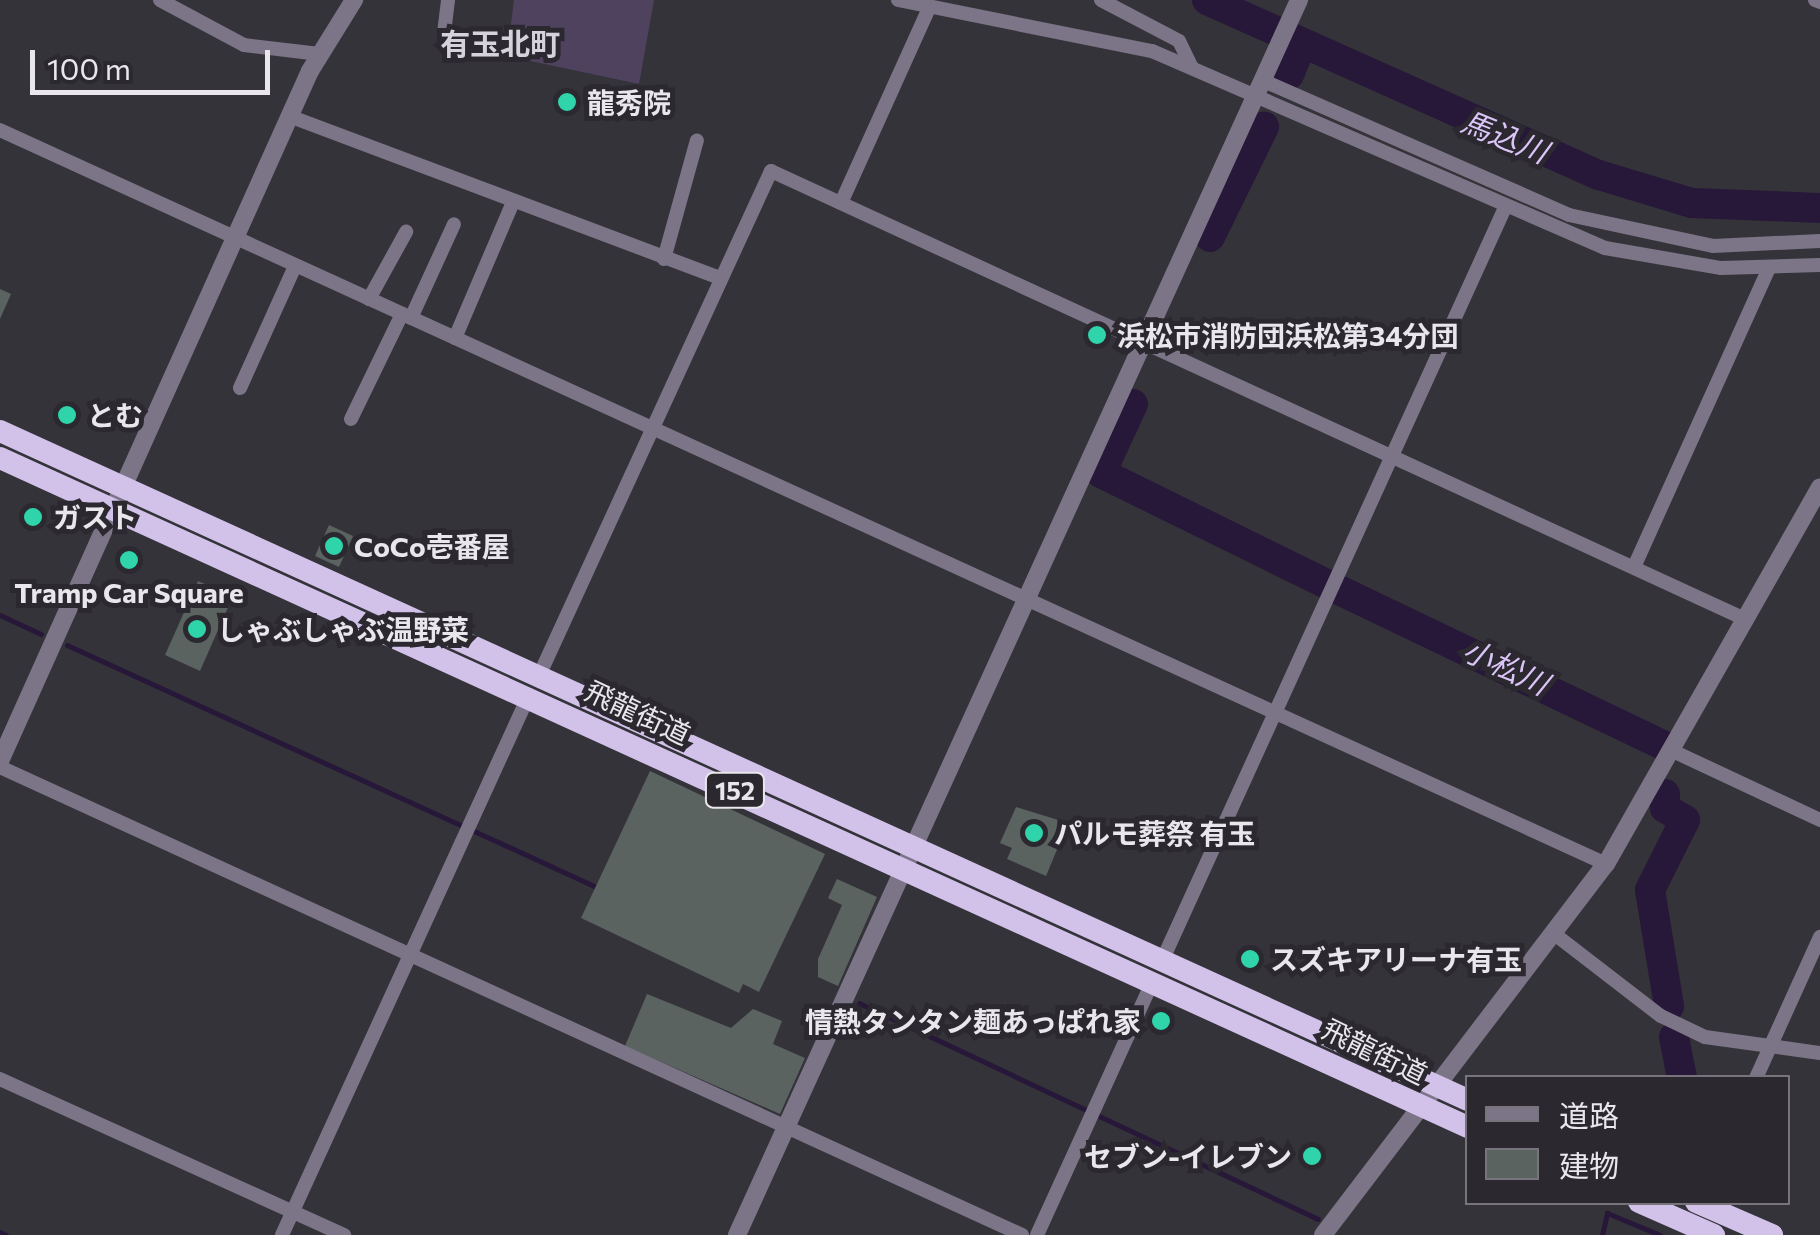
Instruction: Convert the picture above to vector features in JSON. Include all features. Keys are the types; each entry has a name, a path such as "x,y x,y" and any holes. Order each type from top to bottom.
{"highway":[{"name":"飛龍街道","path":"0,431 120,498 908,859 1158,971 1465,1099"},
{"name":"飛龍街道","path":"0,458 120,498"},
{"name":"飛龍街道","path":"1158,971 1465,1126"},
{"path":"1653,1205 1772,1235"},
{"path":"1694,1214 1714,1235"}],"street":[{"path":"160,0 244,44 319,54"},
{"path":"354,0 319,54 289,116 120,498 6,735 0,764 1022,1235"},
{"path":"444,33 448,0"},
{"path":"898,0 1152,50 1192,68 1260,89 1569,214 1713,246 1820,240"},
{"path":"1100,0 1179,41 1192,68"},
{"path":"737,1235 1299,0"},
{"path":"840,203 930,6"},
{"path":"1260,89 1504,210 1605,248 1768,268 1820,265"},
{"path":"289,116 511,206 720,278"},
{"path":"0,130 1606,864"},
{"path":"664,259 697,140"},
{"path":"282,1235 771,170 1747,620"},
{"path":"455,338 511,206"},
{"path":"1038,1235 1504,210"},
{"path":"351,420 454,224"},
{"path":"369,299 406,232"},
{"path":"240,388 295,266"},
{"path":"1634,567 1768,268"},
{"path":"1332,1233 1424,1108 1435,1086 1558,936 1606,864 1677,753 1817,499"},
{"path":"1677,753 1820,820"},
{"path":"1558,936 1660,1016 1705,1037 1820,1053"},
{"path":"1757,1075 1820,937"},
{"path":"0,1079 344,1235"}],"shaded area":[{"path":"514,0 654,0 639,84 507,56"}],"building":[{"path":"0,289 11,294 0,319"},
{"name":"CoCo壱番屋","path":"329,525 353,536 339,567 315,556"},
{"path":"198,581 233,596 200,671 165,655"},
{"path":"650,771 825,854 759,992 743,984 739,993 581,918"},
{"name":"パルモ葬祭 有玉","path":"1016,807 1068,823 1046,876 1007,859 1012,848 1000,843"},
{"path":"837,879 877,897 838,986 818,977 818,959 842,905 828,898"},
{"path":"647,994 731,1028 753,1009 782,1021 773,1044 805,1058 780,1114 625,1046"}],"waterway":[{"name":"馬込川","path":"1207,0 1599,175 1692,203 1820,208"},
{"name":"小松川","path":"1289,75 1301,46"},
{"name":"小松川","path":"1210,237 1264,127"},
{"name":"小松川","path":"1133,404 1101,473 1329,585"},
{"name":"小松川","path":"1339,590 1666,747"},
{"path":"0,615 41,634"},
{"path":"67,645 463,826"},
{"name":"小松川","path":"1665,794 1665,808 1685,820 1650,890 1669,1006"},
{"path":"474,831 594,886"},
{"path":"859,1003 1318,1219"},
{"name":"小松川","path":"1674,1037 1681,1075"},
{"path":"1602,1235 1607,1213 1660,1235"},
{"path":"0,1232 6,1235"}],"place":[{"name":"龍秀院","path":"567,102"},
{"name":"浜松市消防団浜松第34分団","path":"1097,335"},
{"name":"とむ","path":"67,415"},
{"name":"ガスト","path":"33,517"},
{"name":"CoCo壱番屋","path":"334,546"},
{"name":"Tramp Car Square","path":"129,560"},
{"name":"しゃぶしゃぶ温野菜","path":"197,629"},
{"name":"パルモ葬祭 有玉","path":"1034,833"},
{"name":"スズキアリーナ有玉","path":"1250,959"},
{"name":"情熱タンタン麺あっぱれ家","path":"1161,1021"},
{"name":"セブン-イレブン","path":"1312,1156"}],"district":[{"name":"有玉北町","path":"500,43"}]}
